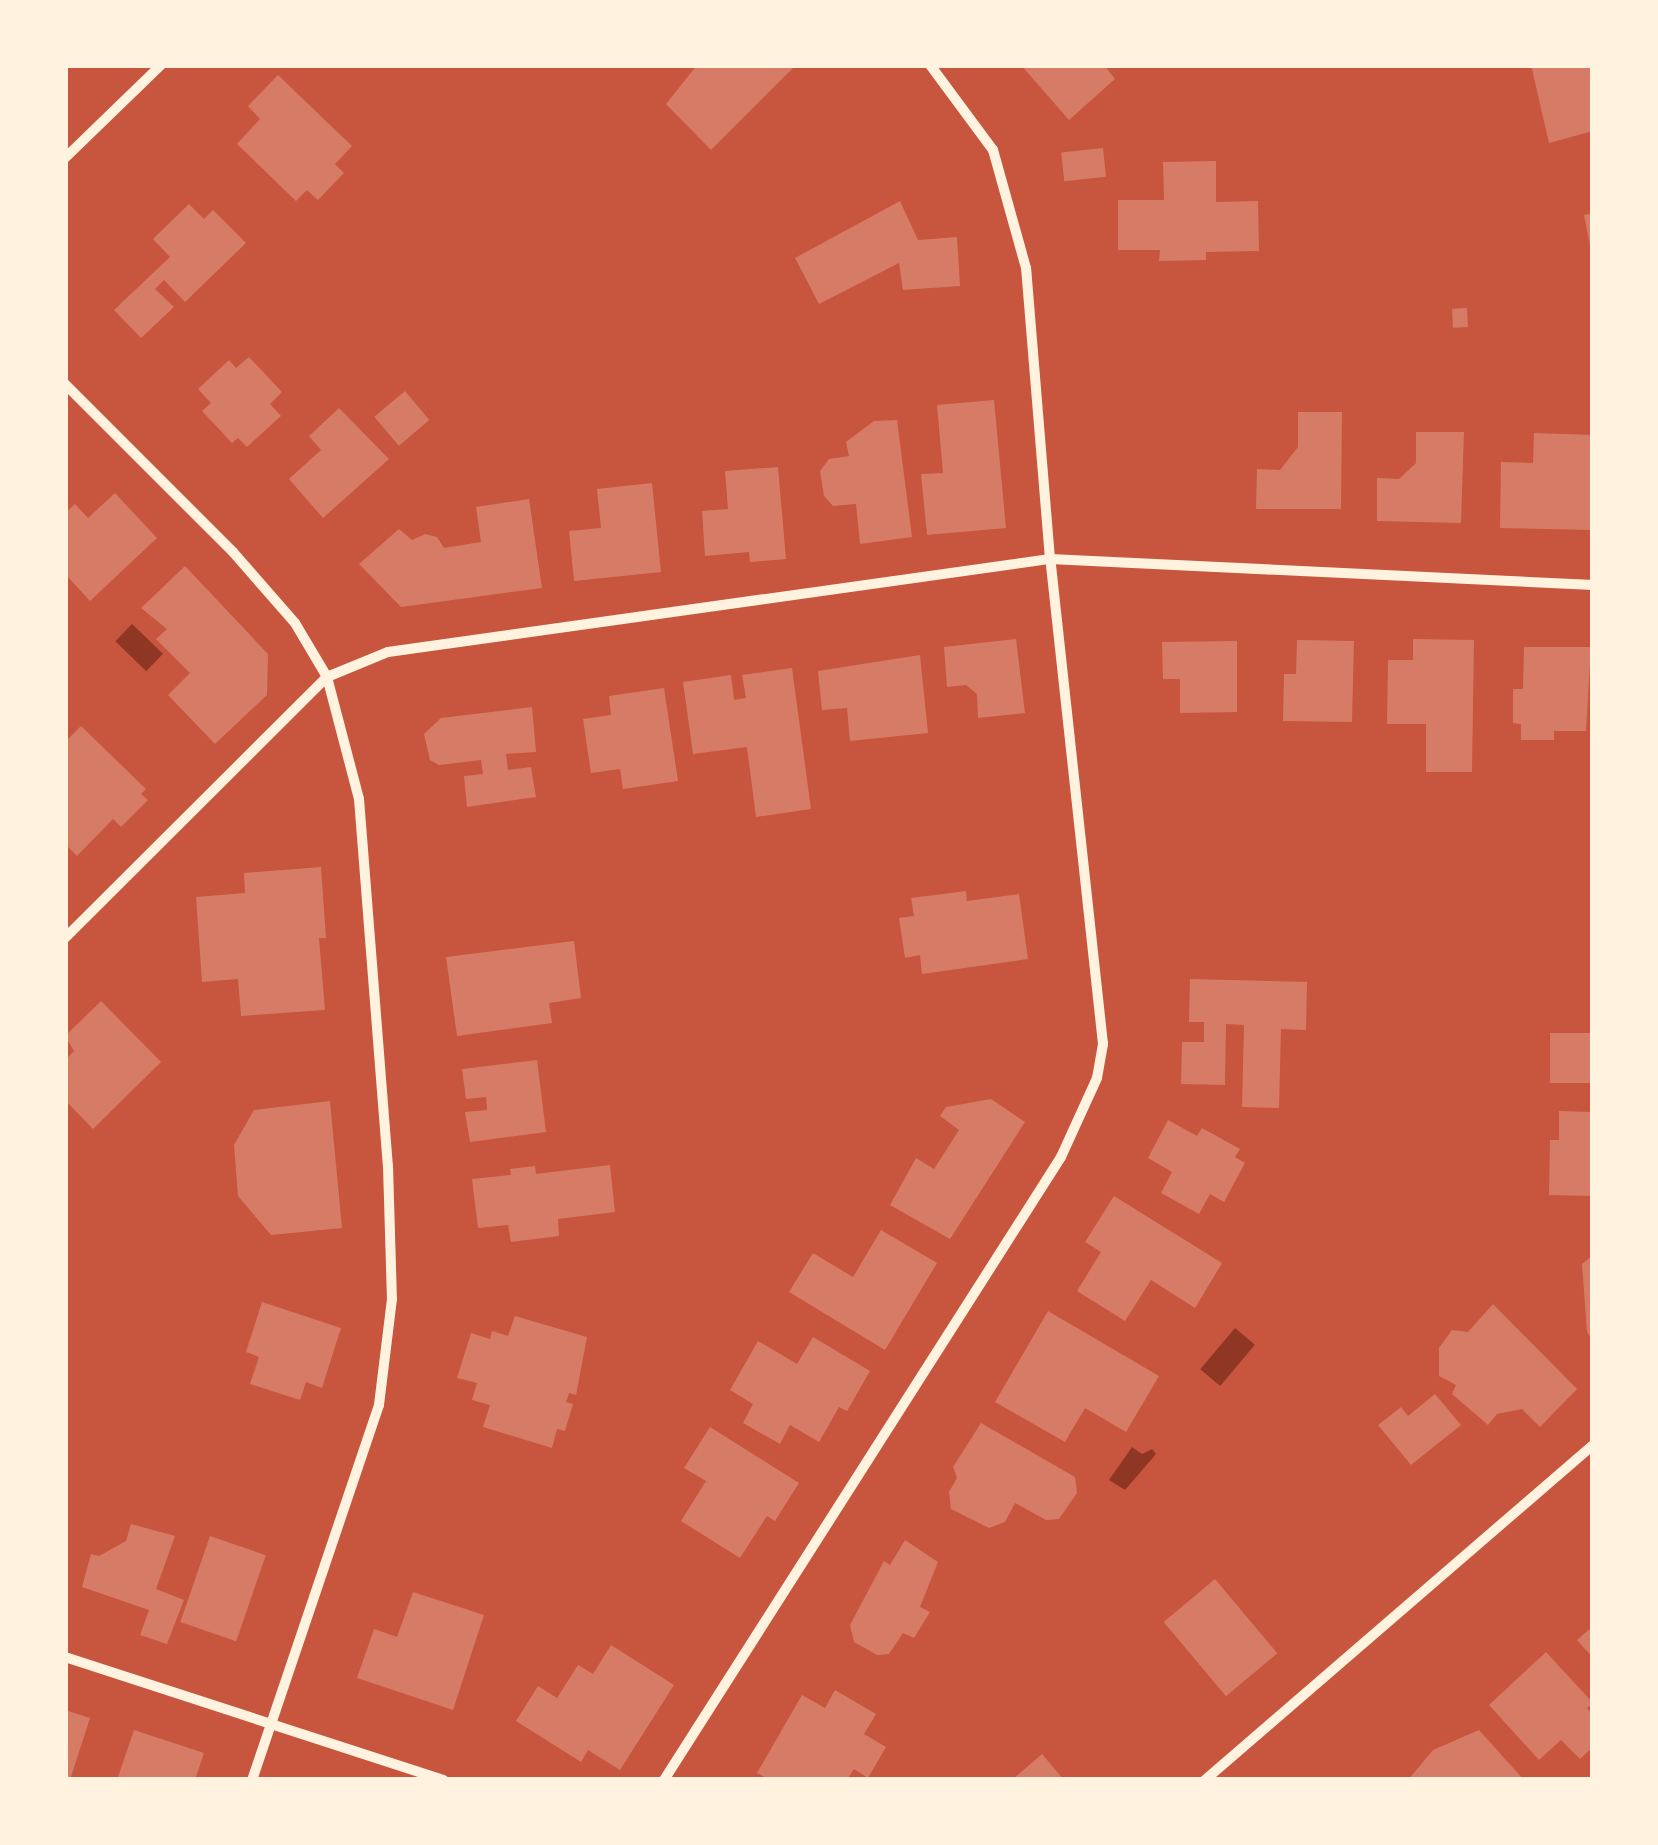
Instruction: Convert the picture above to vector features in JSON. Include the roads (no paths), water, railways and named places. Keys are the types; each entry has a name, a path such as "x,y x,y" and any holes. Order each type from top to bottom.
{"street":[{"path":"65,158 161,65"},
{"path":"664,1780 1061,1156 1097,1078 1103,1044 1050,559 1026,268 993,150 930,65"},
{"path":"65,384 233,552 295,624 327,677 359,799 386,1147 392,1299 378,1405 252,1780"},
{"path":"65,938 327,677 388,652 1050,559 1593,584"},
{"path":"1205,1780 1593,1445"},
{"path":"65,1657 444,1780"}]}
